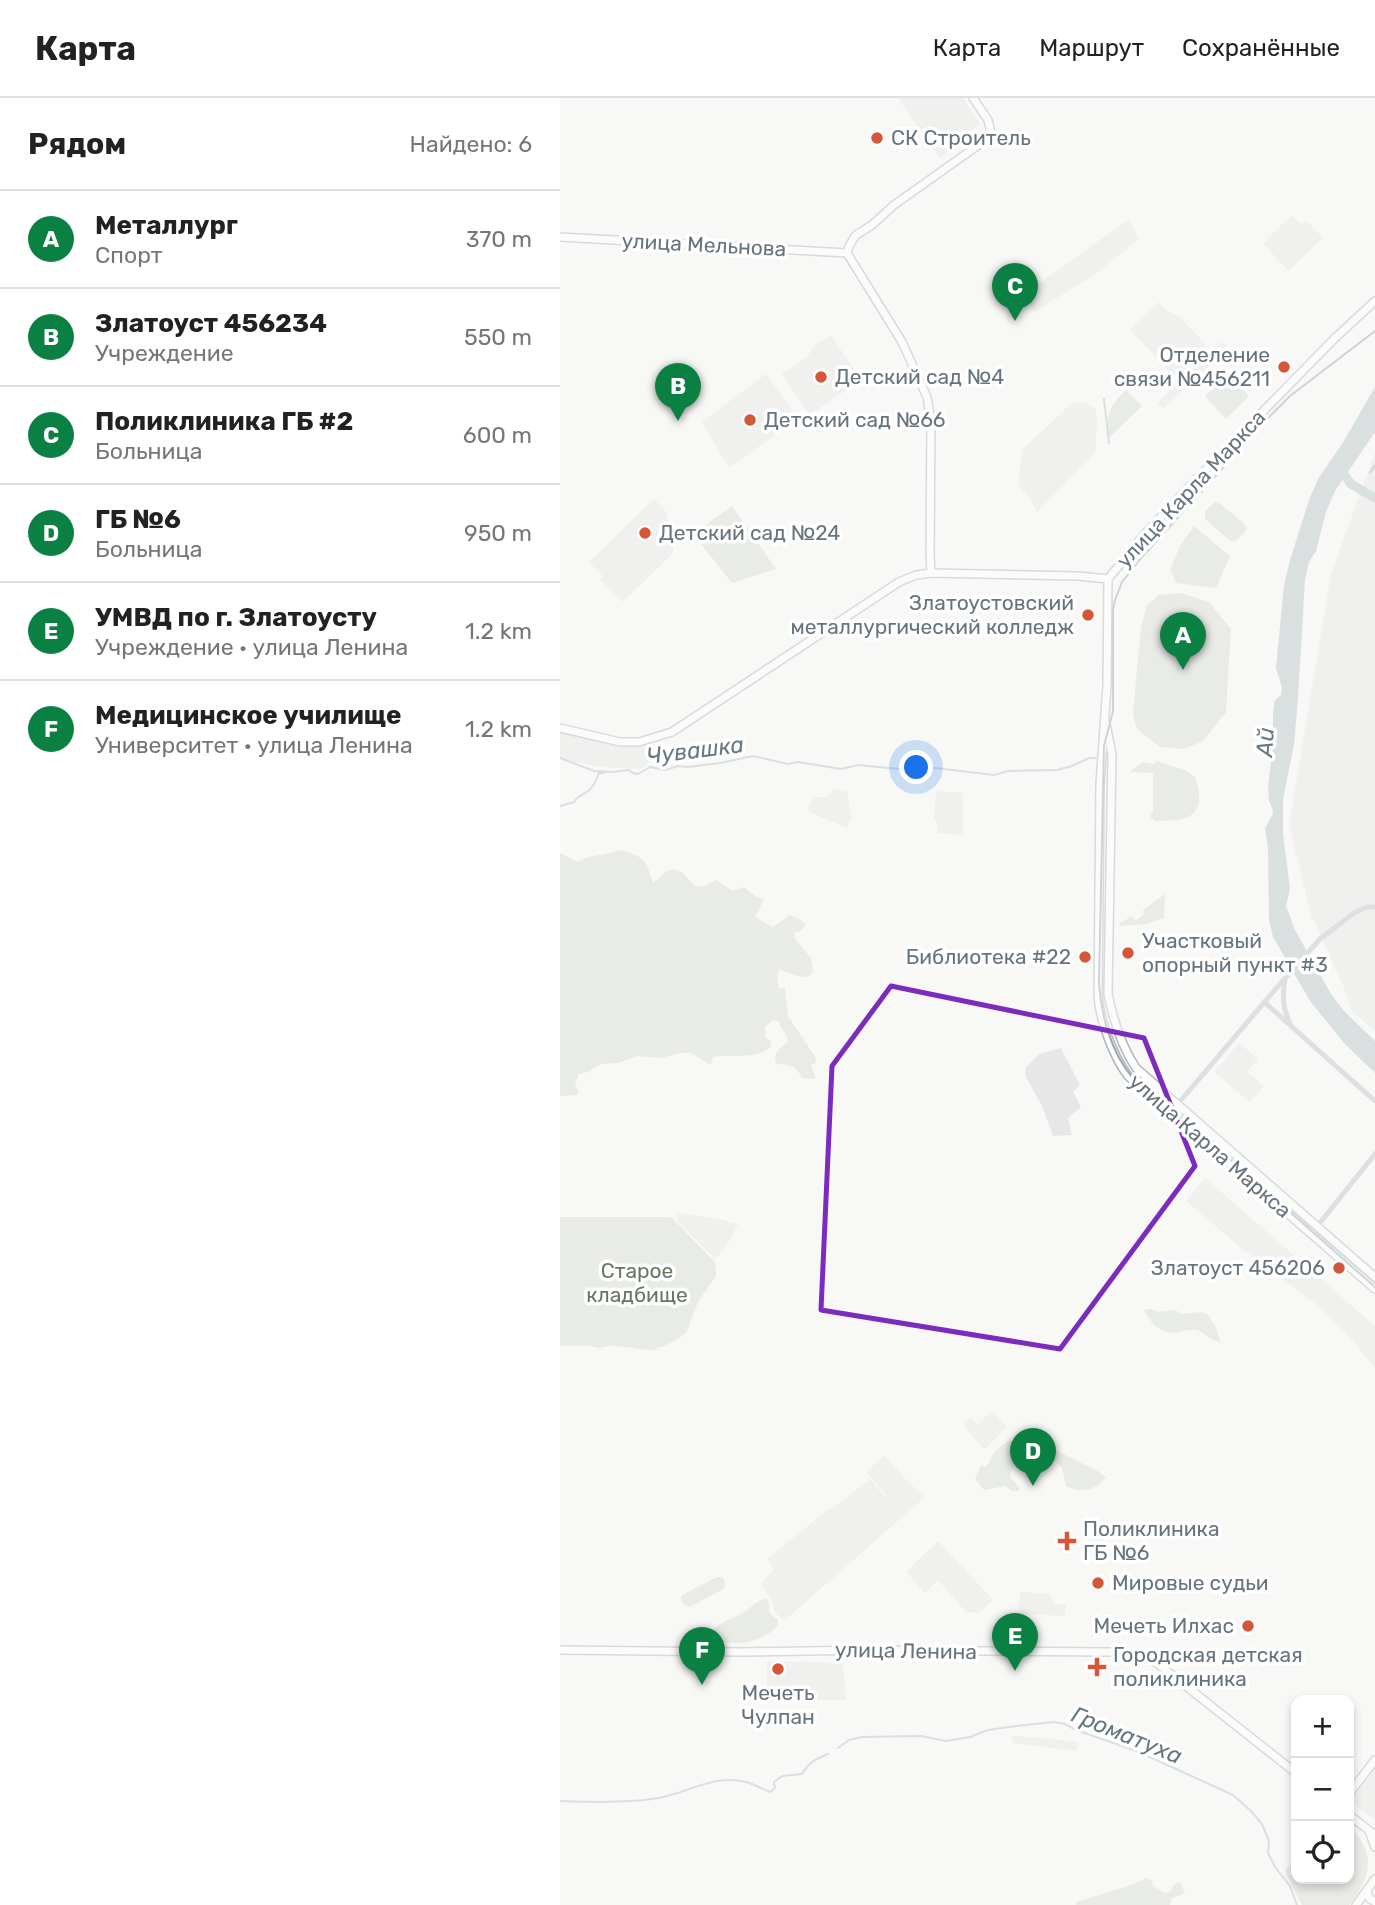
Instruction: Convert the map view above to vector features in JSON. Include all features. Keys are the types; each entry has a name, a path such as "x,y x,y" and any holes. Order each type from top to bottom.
{"main road":[{"path":"931,573 931,420 927,397 902,342 847,253 856,235 981,144 991,133 988,120 973,98"},
{"name":"улица Мельнова","path":"560,237 847,253"},
{"name":"улица Карла Маркса","path":"1375,301 1334,339 1187,489 1108,579 1105,720 1100,784 1099,1004 1116,1057 1128,1076 1375,1289"},
{"path":"560,728 620,742 639,742 672,732 899,582 916,575 1078,576 1108,579"},
{"name":"улица Карла Маркса","path":"1105,720 1112,754 1108,994 1129,1057 1136,1068 1375,1277"},
{"name":"улица Ленина","path":"560,1650 1110,1652 1139,1655 1147,1657 1172,1674 1291,1769"},
{"path":"1354,1787 1375,1760"},
{"path":"1354,1819 1372,1833 1375,1847"},
{"path":"1356,1905 1375,1879"},
{"path":"1367,1891 1369,1898 1375,1902"}],"street":[{"path":"1171,1112 1320,939 1354,912 1375,907"},
{"path":"1286,977 1283,1003 1291,1026"},
{"path":"1264,1002 1375,1101"},
{"path":"1311,1234 1375,1154"}],"highlighted area":[{"path":"891,986 1144,1038 1195,1166 1060,1349 821,1310 832,1066"}],"shaded area":[{"path":"898,98 963,98 980,124 940,159"},
{"path":"1292,215 1301,224 1306,220 1323,238 1288,271 1263,243"},
{"path":"1129,219 1139,239 1097,273 1034,312 1023,295"},
{"path":"1159,302 1166,310 1179,316 1209,348 1177,379 1130,330"},
{"name":"Детский сад №4","path":"831,335 861,380 809,415 782,374 807,357 815,345"},
{"path":"1222,342 1228,348 1163,409 1157,403"},
{"name":"Детский сад №66","path":"766,374 798,418 729,468 702,422"},
{"path":"1375,387 1375,432 1335,491 1305,580 1294,745 1283,799 1283,833 1290,889 1286,906 1295,930 1331,994 1344,1011 1375,1041 1375,1073 1344,1043 1310,1001 1273,937 1269,920 1268,848 1265,828 1273,814 1268,786 1275,700 1281,695 1282,688 1276,668 1284,585 1290,560 1318,479"},
{"path":"1084,402 1095,408 1095,453 1037,512 1030,498 1018,486 1022,450 1072,403"},
{"path":"1375,453 1375,1031 1351,1010 1345,990 1311,914 1289,825 1331,574"},
{"name":"Детский сад №24","path":"654,499 667,513 674,552 623,602 600,579 603,576 589,562"},
{"path":"560,733 616,746 655,744 657,757 640,769 600,767 560,759"},
{"path":"834,789 847,792 851,818 847,828 807,811 813,797 827,797"},
{"path":"936,791 963,793 963,835 937,833 937,821 934,820"},
{"path":"1239,1043 1258,1059 1247,1072 1264,1086 1250,1102 1214,1072"},
{"path":"1061,1048 1080,1085 1073,1092 1081,1107 1068,1118 1072,1135 1053,1136 1042,1106 1025,1075 1026,1067 1039,1054"},
{"path":"1205,1178 1375,1326 1375,1368 1346,1333 1316,1304 1240,1247 1186,1201"},
{"path":"677,1213 738,1224 726,1247 715,1259 678,1222"},
{"path":"992,1411 1007,1427 984,1450 963,1424 970,1417 977,1425"},
{"path":"885,1455 925,1497 784,1621 775,1612 771,1599 761,1584 774,1569 767,1559 870,1479 885,1497 887,1496 866,1472"},
{"path":"938,1541 993,1600 981,1612 967,1613 938,1580 925,1593 910,1576 907,1571"},
{"path":"1021,1592 1050,1594 1054,1604 1066,1605 1065,1616 1019,1614"},
{"path":"767,1661 843,1663 846,1700 767,1701"},
{"path":"1011,1736 1079,1742 1077,1751 1013,1743"},
{"path":"1375,1769 1375,1820 1354,1803 1354,1797"}],"green space":[{"path":"1229,374 1249,396 1226,419 1205,396"},
{"path":"1126,390 1142,406 1108,439 1107,423 1110,411"},
{"path":"1215,502 1244,523 1247,530 1236,541 1230,541 1205,519 1205,511"},
{"path":"732,506 776,569 732,583 693,534"},
{"path":"1194,526 1230,556 1216,588 1176,583 1170,570 1180,546"},
{"path":"1181,593 1209,602 1231,629 1226,712 1203,741 1184,749 1160,747 1136,728 1133,712 1141,627 1147,605 1159,595"},
{"path":"1156,761 1185,770 1195,777 1198,807 1189,816 1169,821 1151,819 1153,773 1130,772 1142,762 1155,764"},
{"path":"621,850 644,861 653,883 668,870 675,869 683,873 695,886 705,886 716,880 733,891 744,887 756,897 764,899 755,917 773,927 790,915 806,925 794,933 795,939 811,958 813,971 809,976 801,977 780,970 777,973 779,989 785,988 788,1016 816,1058 811,1065 816,1079 802,1078 792,1066 776,1064 775,1056 788,1042 779,1022 773,1020 765,1027 765,1036 771,1046 759,1053 713,1057 711,1065 691,1053 661,1058 637,1056 618,1063 601,1064 579,1074 575,1084 579,1092 577,1095 560,1096 560,853 577,862"},
{"path":"1165,894 1164,918 1146,924 1120,926 1119,924 1132,916 1136,920 1144,914 1143,910"},
{"name":"Старое кладбище","path":"560,1217 671,1217 715,1262 716,1276 698,1302 686,1333 656,1350 614,1346 560,1346"},
{"path":"1152,1309 1158,1312 1175,1310 1182,1314 1200,1312 1208,1315 1221,1342 1196,1330 1173,1333 1162,1330 1150,1320 1144,1310"},
{"path":"1029,1437 1106,1477 1093,1488 1071,1488 1066,1486 1062,1468 1044,1451 1037,1451 1032,1459 1015,1464 1010,1473 1019,1491 1012,1491 1005,1486 984,1490 975,1479 981,1465 985,1467 995,1451 1010,1440 1022,1446 1024,1439"},
{"path":"717,1577 724,1579 723,1589 690,1607 682,1603 681,1597 684,1594"},
{"path":"766,1598 769,1613 778,1620 778,1625 765,1636 747,1642 728,1643 712,1636 711,1632 718,1626"},
{"path":"1354,1831 1367,1854 1368,1864 1367,1873 1357,1894 1349,1905 1302,1905 1292,1884 1354,1884"},
{"path":"1291,1863 1291,1883 1285,1871"},
{"path":"1146,1878 1152,1880 1153,1886 1165,1893 1170,1892 1174,1885 1180,1882 1185,1893 1172,1898 1170,1905 1076,1905 1077,1902"}],"waterway":[{"path":"1104,399 1109,443"},
{"path":"1340,469 1351,484 1375,498"},
{"name":"Чувашка","path":"560,758 594,771 629,770 638,774 650,767 665,770 753,756 788,764 798,762 841,769 858,765 899,769 935,768 994,775 1008,771 1057,770 1096,758"},
{"name":"Чувашка","path":"560,806 574,802 591,788 599,773 604,773"},
{"name":"Громатуха","path":"838,1748 849,1740 862,1737 921,1736 946,1741 970,1737 988,1730 1054,1722 1065,1724 1139,1752 1233,1795 1262,1824 1269,1841 1268,1853 1290,1886 1297,1905"},
{"name":"Громатуха","path":"560,1801 617,1802 652,1799 721,1780 746,1782 770,1792 775,1788 774,1782 782,1776 802,1774 813,1761 828,1754"}],"tram line":[{"path":"1375,331 1290,396 1122,582 1113,609 1113,711 1104,746 1099,983 1108,1033 1118,1056 1132,1077 1375,1287"}],"railway":[{"path":"1370,473 1375,465"}],"place":[{"name":"СК Строитель","path":"877,138"},
{"name":"Поликлиника ГБ #2","path":"1015,321"},
{"name":"Отделение связи №456211","path":"1284,367"},
{"name":"Детский сад №4","path":"821,377"},
{"name":"Детский сад №66","path":"750,420"},
{"name":"Златоуст 456234","path":"678,421"},
{"name":"Детский сад №24","path":"645,533"},
{"name":"Златоустовский металлургический колледж","path":"1088,615"},
{"name":"Металлург","path":"1183,670"},
{"name":"Участковый опорный пункт #3","path":"1128,953"},
{"name":"Библиотека #22","path":"1085,957"},
{"name":"Златоуст 456206","path":"1339,1268"},
{"name":"ГБ №6","path":"1033,1486"},
{"name":"Поликлиника ГБ №6","path":"1067,1541"},
{"name":"Мировые судьи","path":"1098,1583"},
{"name":"Мечеть Илхас","path":"1248,1626"},
{"name":"Городская детская поликлиника","path":"1097,1667"},
{"name":"Мечеть Чулпан","path":"778,1669"},
{"name":"УМВД по г. Златоусту","path":"1015,1671"},
{"name":"Медицинское училище","path":"702,1685"}],"water label":[{"name":"Ай","path":"1265,742"}]}
